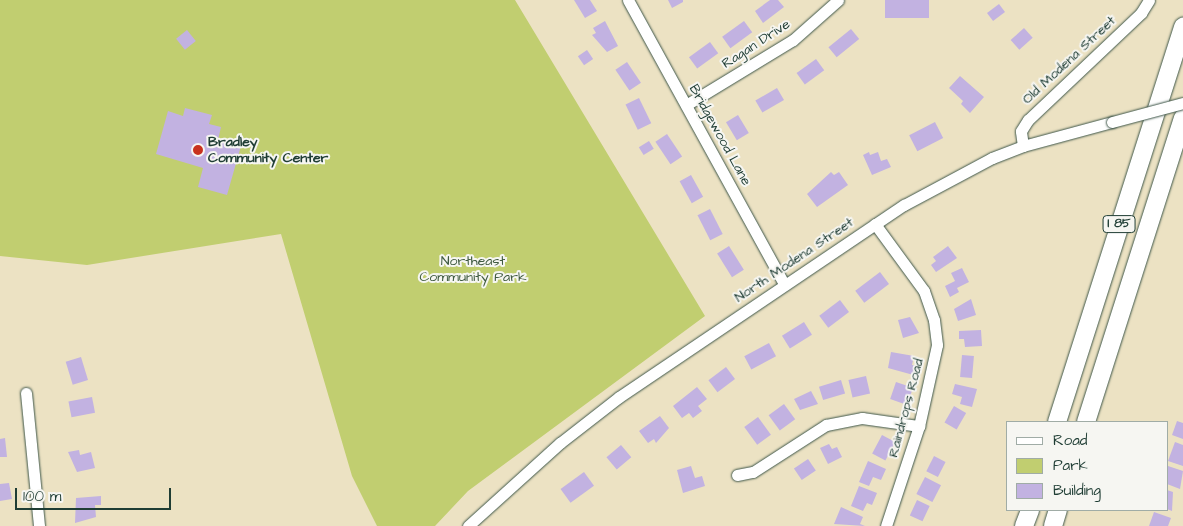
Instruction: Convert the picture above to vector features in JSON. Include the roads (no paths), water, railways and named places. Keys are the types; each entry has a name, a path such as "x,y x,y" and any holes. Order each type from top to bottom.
{"highway":[{"name":"I 85","path":"1057,421 1183,26"},
{"name":"I 85","path":"1086,421 1183,118"},
{"path":"1024,526 1030,511"},
{"path":"1053,526 1058,511"}],"street":[{"name":"Bridgewood Lane","path":"628,0 785,284"},
{"name":"Ragan Drive","path":"686,105 793,40 838,0"},
{"name":"Old Modena Street","path":"1023,146 1021,131 1028,120 1141,13 1149,0"},
{"name":"North Modena Street","path":"468,526 560,443 619,397 875,224 966,169 1023,146 1183,103"},
{"name":"Raindrops Road","path":"875,224 924,290 934,320 935,364 920,426 886,526"},
{"path":"26,393 40,526"},
{"path":"737,475 753,472 826,425 862,418 920,426"}],"place":[{"name":"Bradley Community Center","path":"198,150"}],"park label":[{"name":"Northeast Community Park","path":"473,270"}]}
